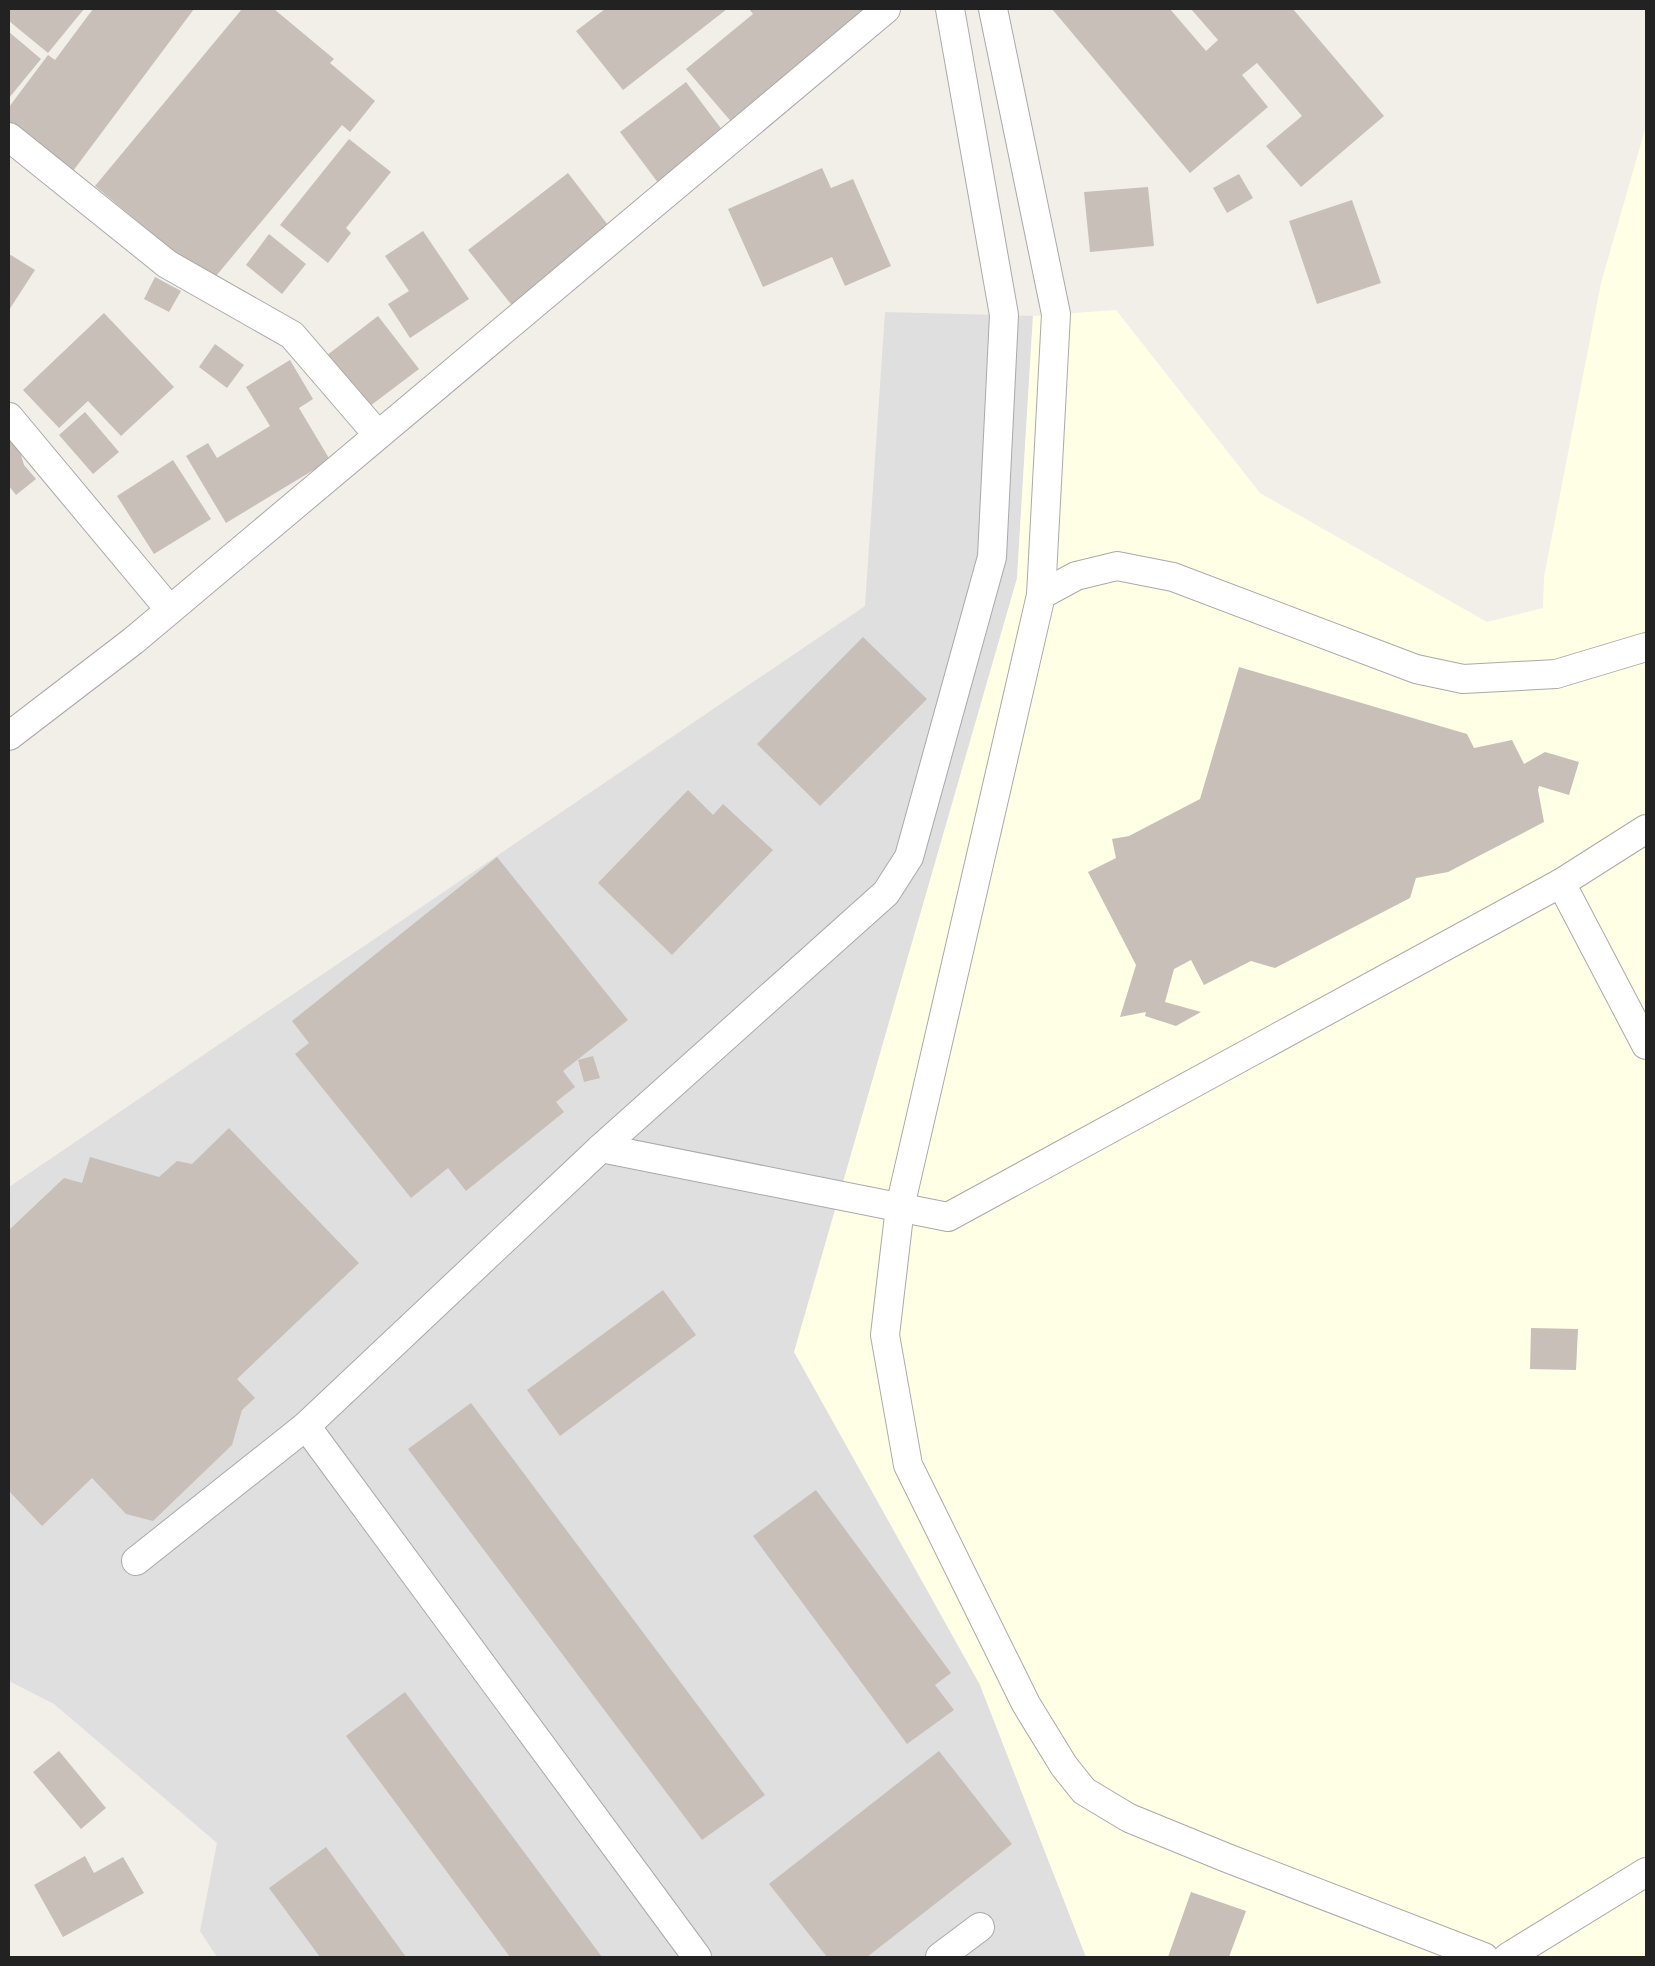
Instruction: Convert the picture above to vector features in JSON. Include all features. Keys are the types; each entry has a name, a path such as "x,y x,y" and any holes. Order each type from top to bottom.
{"street":[{"path":"9,736 133,641 886,9"},
{"path":"136,1561 306,1426 601,1148 886,893 909,857 992,557 1004,325 950,9"},
{"path":"993,9 1056,314 1042,595 900,1207 885,1335 908,1465 1026,1704 1064,1766 1084,1791 1129,1818 1227,1858 1484,1957"},
{"path":"9,137 167,264 292,335 378,435"},
{"path":"9,417 170,610"},
{"path":"1042,595 1076,576 1117,566 1173,577 1416,669 1463,679 1556,674 1634,652 1646,646"},
{"path":"601,1148 948,1217 1561,884 1646,829"},
{"path":"1561,884 1646,1045"},
{"path":"306,1426 697,1957"},
{"path":"1508,1957 1646,1872"},
{"path":"940,1957 980,1927"}],"shaded area":[{"path":"1646,126 1646,1957 1086,1957 980,1685 794,1352 1017,578 1033,316 1116,310 1260,493 1487,622 1543,608 1544,577 1601,283"},
{"path":"885,312 1033,316 1017,578 980,1685 1086,1957 217,1957 200,1931 217,1843 54,1704 9,1681 9,1187 865,606"}],"building":[{"path":"9,9 84,9 48,53 9,21"},
{"path":"93,9 194,9 73,171 9,124 9,107 48,55 55,60"},
{"path":"242,9 274,9 334,59 330,63 375,101 350,132 342,125 211,282 95,186"},
{"path":"605,9 727,9 623,90 576,31"},
{"path":"749,9 873,9 734,125 686,69 753,14"},
{"path":"1052,9 1170,9 1206,51 1218,40 1191,9 1293,9 1384,116 1301,187 1266,146 1302,116 1257,63 1242,75 1268,107 1190,173"},
{"path":"9,32 41,59 9,98"},
{"path":"686,82 735,147 668,196 620,132"},
{"path":"349,139 391,172 346,228 351,233 328,263 280,225"},
{"path":"822,168 831,188 853,179 891,266 845,286 832,257 763,287 728,209"},
{"path":"568,173 621,242 522,318 468,250"},
{"path":"1239,174 1253,198 1227,213 1213,188"},
{"path":"1148,187 1154,246 1090,252 1084,192"},
{"path":"1352,200 1381,283 1317,304 1289,221"},
{"path":"423,231 469,299 410,338 388,304 409,291 385,256"},
{"path":"269,234 306,264 282,294 246,265"},
{"path":"9,254 35,270 9,310"},
{"path":"155,277 181,291 169,312 144,299"},
{"path":"104,313 174,387 121,436 88,401 59,428 23,390"},
{"path":"378,316 419,369 366,409 326,356"},
{"path":"215,344 244,365 227,388 199,367"},
{"path":"290,360 313,399 299,408 330,460 226,523 186,456 208,443 217,458 270,426 246,387"},
{"path":"85,412 119,452 93,474 59,435"},
{"path":"16,439 24,465 36,479 16,495 9,486 9,441"},
{"path":"173,460 211,519 154,554 117,496"},
{"path":"863,637 927,699 820,806 757,744"},
{"path":"1239,667 1467,734 1474,748 1512,740 1524,764 1545,752 1579,762 1569,795 1539,786 1538,790 1544,822 1448,872 1416,878 1410,898 1275,968 1251,961 1204,985 1191,960 1174,969 1165,1002 1201,1012 1176,1026 1145,1016 1146,1012 1120,1017 1136,965 1088,872 1116,858 1112,839 1129,836 1200,799"},
{"path":"688,790 713,815 723,804 773,850 672,955 598,883"},
{"path":"497,857 628,1020 563,1071 575,1087 556,1102 564,1112 466,1191 448,1168 411,1198 295,1054 309,1043 292,1021"},
{"path":"593,1056 600,1078 584,1082 578,1060"},
{"path":"229,1128 359,1263 237,1379 255,1398 242,1410 232,1445 153,1521 126,1514 92,1478 42,1526 9,1491 9,1230 64,1178 82,1183 90,1157 159,1177 177,1161 192,1164"},
{"path":"663,1290 696,1335 560,1436 527,1390"},
{"path":"1531,1328 1578,1329 1576,1370 1530,1369"},
{"path":"471,1403 765,1795 702,1840 408,1449"},
{"path":"816,1490 951,1673 935,1685 954,1710 907,1744 753,1536"},
{"path":"405,1692 602,1957 510,1957 346,1736"},
{"path":"59,1751 106,1808 81,1829 33,1772"},
{"path":"939,1751 1012,1844 867,1957 827,1957 769,1884"},
{"path":"326,1847 406,1957 320,1957 269,1888"},
{"path":"85,1856 94,1873 123,1857 144,1893 63,1937 34,1885"},
{"path":"1191,1892 1246,1911 1229,1957 1168,1957"}]}
